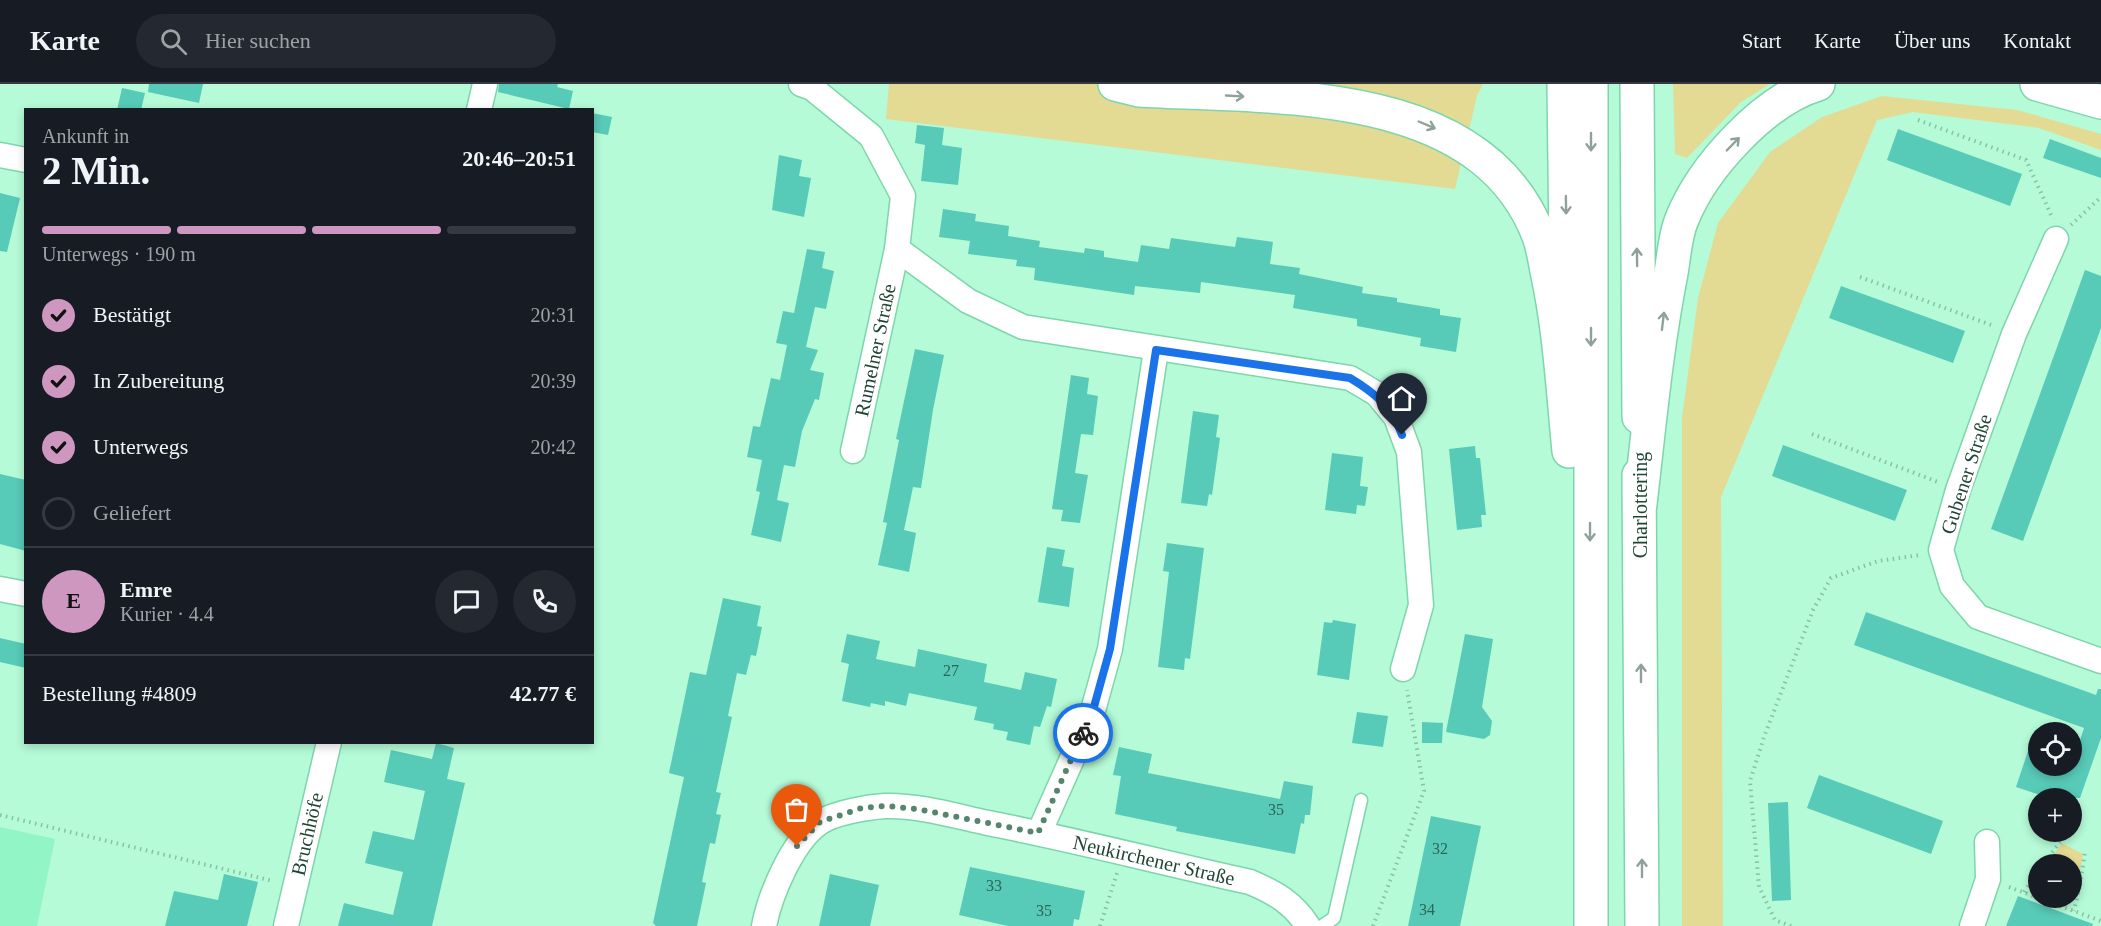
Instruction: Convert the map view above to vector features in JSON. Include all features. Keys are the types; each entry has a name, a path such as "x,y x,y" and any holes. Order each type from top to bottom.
{"highway":[{"path":"1115,84 1139,90 1308,100 1372,108 1426,124 1473,148 1510,181 1539,236 1554,302 1569,451"},
{"path":"1564,84 1569,451 1569,672 1590,831"},
{"path":"1591,84 1591,926"},
{"name":"Charlottering","path":"1637,84 1642,926"},
{"path":"1640,504 1666,297 1681,219 1714,164 1756,120 1805,88 1818,84"},
{"path":"2037,84 2101,102"}],"street":[{"path":"479,108 485,84"},
{"name":"Rumelner Straße","path":"801,84 812,87 871,136 903,196 897,249 853,451"},
{"path":"0,155 24,160"},
{"name":"Gubener Straße","path":"2056,239 2014,334 1958,490 1941,550 1952,586 1978,617 2101,661"},
{"name":"Rumelner Straße","path":"897,249 968,301 1023,327 1156,350 1350,378 1377,394 1396,417 1410,462 1421,605 1403,669"},
{"path":"1038,833 1092,714 1110,649 1156,350"},
{"path":"0,589 24,594"},
{"name":"Bruchhöfe","path":"286,926 329,744"},
{"name":"Neukirchener Straße","path":"764,926 768,906 797,846 820,822 862,808 886,806 917,809 1038,833 1250,882 1279,894 1299,912 1308,926"},
{"path":"1971,926 1989,879 1987,842"}],"lane":[{"path":"1322,926 1334,918 1361,800"}],"path":[{"path":"1918,120 2026,160 2051,212 2056,239"},
{"path":"2056,239 2101,197"},
{"path":"1860,277 2014,334"},
{"path":"1812,434 1958,490"},
{"path":"1791,926 1776,920 1759,887 1750,781 1764,737 1813,610 1831,578 1878,561 1912,557 1941,550"},
{"path":"1373,926 1424,791 1403,669"},
{"path":"0,815 294,885"},
{"path":"2052,854 2060,842"},
{"path":"2082,872 2085,852"},
{"path":"1100,926 1124,854"},
{"path":"1989,879 2101,921"},
{"path":"2024,892 2028,886"}],"shaded area":[{"path":"889,84 1483,84 1477,96 1455,189 886,119"},
{"path":"1673,84 1770,84 1741,102 1687,158 1675,154"},
{"path":"1882,96 2017,110 2101,134 2101,150 2039,128 1913,112 1877,120 1721,497 1723,926 1682,926 1682,418 1698,298 1718,223 1770,152 1822,117"},
{"path":"0,827 55,839 37,926 0,926"},
{"path":"2062,843 2083,854 2082,860 2082,854 2054,854"}],"building":[{"path":"149,84 203,84 199,103 148,92"},
{"path":"499,84 558,84 557,87 573,91 569,108 498,92"},
{"path":"122,88 145,93 141,108 117,108"},
{"path":"594,113 612,117 608,135 594,132"},
{"path":"917,125 944,128 942,145 962,148 958,185 921,181 925,145 915,143"},
{"path":"1898,129 2022,174 2010,206 1887,160"},
{"path":"2050,139 2101,158 2101,178 2043,158"},
{"path":"779,155 802,160 799,176 811,178 804,217 772,210"},
{"path":"0,193 20,198 7,252 0,251"},
{"path":"943,209 976,214 975,221 1009,226 1008,236 1040,241 1039,247 1084,253 1085,248 1104,251 1104,257 1138,262 1141,245 1169,249 1171,238 1235,247 1237,237 1273,242 1270,264 1300,268 1299,274 1363,287 1362,293 1397,298 1397,302 1440,309 1440,315 1461,318 1456,352 1420,346 1421,338 1357,326 1357,319 1293,308 1295,295 1201,282 1200,293 1135,286 1134,295 1034,280 1035,268 1016,266 1017,260 968,254 970,241 939,237"},
{"path":"807,249 825,252 822,268 834,271 826,309 815,307 806,347 818,350 810,370 824,373 819,400 815,399 802,431 795,467 784,465 777,500 789,503 781,542 751,535 760,492 756,491 762,460 747,457 753,426 760,427 771,378 780,380 787,345 776,343 783,311 794,313"},
{"path":"2085,270 2101,276 2101,328 2023,541 1991,529"},
{"path":"1841,286 1965,331 1953,363 1829,318"},
{"path":"915,349 944,355 921,488 913,487 904,530 916,533 909,572 878,565 887,523 883,522 899,440 896,439"},
{"path":"1071,375 1089,378 1087,394 1098,396 1093,435 1081,434 1075,473 1088,475 1080,523 1061,521 1063,510 1052,509"},
{"path":"1193,411 1219,415 1216,437 1220,438 1212,495 1209,494 1207,506 1181,503"},
{"path":"1783,445 1907,490 1895,521 1772,476"},
{"path":"1475,446 1476,458 1480,458 1486,515 1481,515 1482,527 1457,530 1449,449"},
{"path":"1332,453 1363,457 1360,486 1368,487 1365,506 1357,505 1356,514 1325,510"},
{"path":"0,474 24,480 24,550 0,544"},
{"path":"1167,543 1204,548 1190,659 1185,658 1184,670 1158,667 1169,572 1163,571"},
{"path":"1047,547 1065,550 1062,566 1074,568 1069,607 1038,602"},
{"path":"723,598 761,606 757,626 762,627 756,656 751,655 746,675 737,673 728,716 732,717 716,792 721,793 716,814 721,815 715,844 710,843 702,882 706,883 697,926 656,926 653,923 684,777 669,773 690,672 706,675"},
{"path":"1866,612 2096,695 2098,689 2101,689 2101,738 2082,792 2082,788 2028,788 2028,791 2016,787 2028,751 2028,776 2082,776 2084,728 2082,722 2067,722 1854,645"},
{"path":"1333,620 1356,624 1349,680 1317,675 1324,622 1332,623"},
{"path":"847,634 880,641 876,659 915,667 918,649 987,664 984,682 1021,690 1025,672 1057,679 1051,707 1047,706 1040,727 1034,726 1030,745 1006,740 1008,732 993,729 994,724 974,720 977,707 909,693 906,706 885,701 885,706 871,703 870,707 842,701 849,664 841,662"},
{"path":"1465,634 1493,639 1482,707 1492,721 1490,735 1484,739 1446,732"},
{"path":"0,638 24,644 24,668 0,662"},
{"path":"1357,712 1388,716 1383,747 1352,743"},
{"path":"1422,722 1443,723 1442,743 1422,743"},
{"path":"436,744 454,748 447,779 465,783 432,926 338,926 344,903 393,915 403,872 365,863 373,831 414,840 425,791 384,782 391,750 432,759"},
{"path":"1119,747 1152,754 1148,773 1280,799 1284,781 1313,786 1310,815 1305,815 1304,824 1301,823 1295,854 1176,831 1177,827 1115,814 1121,776 1113,775"},
{"path":"1819,775 1943,821 1931,854 1807,808"},
{"path":"1788,802 1791,900 1772,901 1768,803"},
{"path":"1431,816 1481,826 1460,926 1408,926"},
{"path":"970,867 1085,891 1079,920 1074,919 1073,926 1008,926 959,915"},
{"path":"224,874 258,882 247,926 165,926 174,891 218,900"},
{"path":"830,874 879,885 870,926 819,926"},
{"path":"2018,896 2028,900 2028,908 2050,908 2093,924 2092,926 2006,926"}],"way so far":[{"path":"797,846 820,822 862,808 886,806 917,809 1038,833 1083,733"}],"route":[{"path":"1083,733 1092,714 1110,649 1156,350 1280,366 1350,378 1377,394 1396,417 1402,435"}]}
